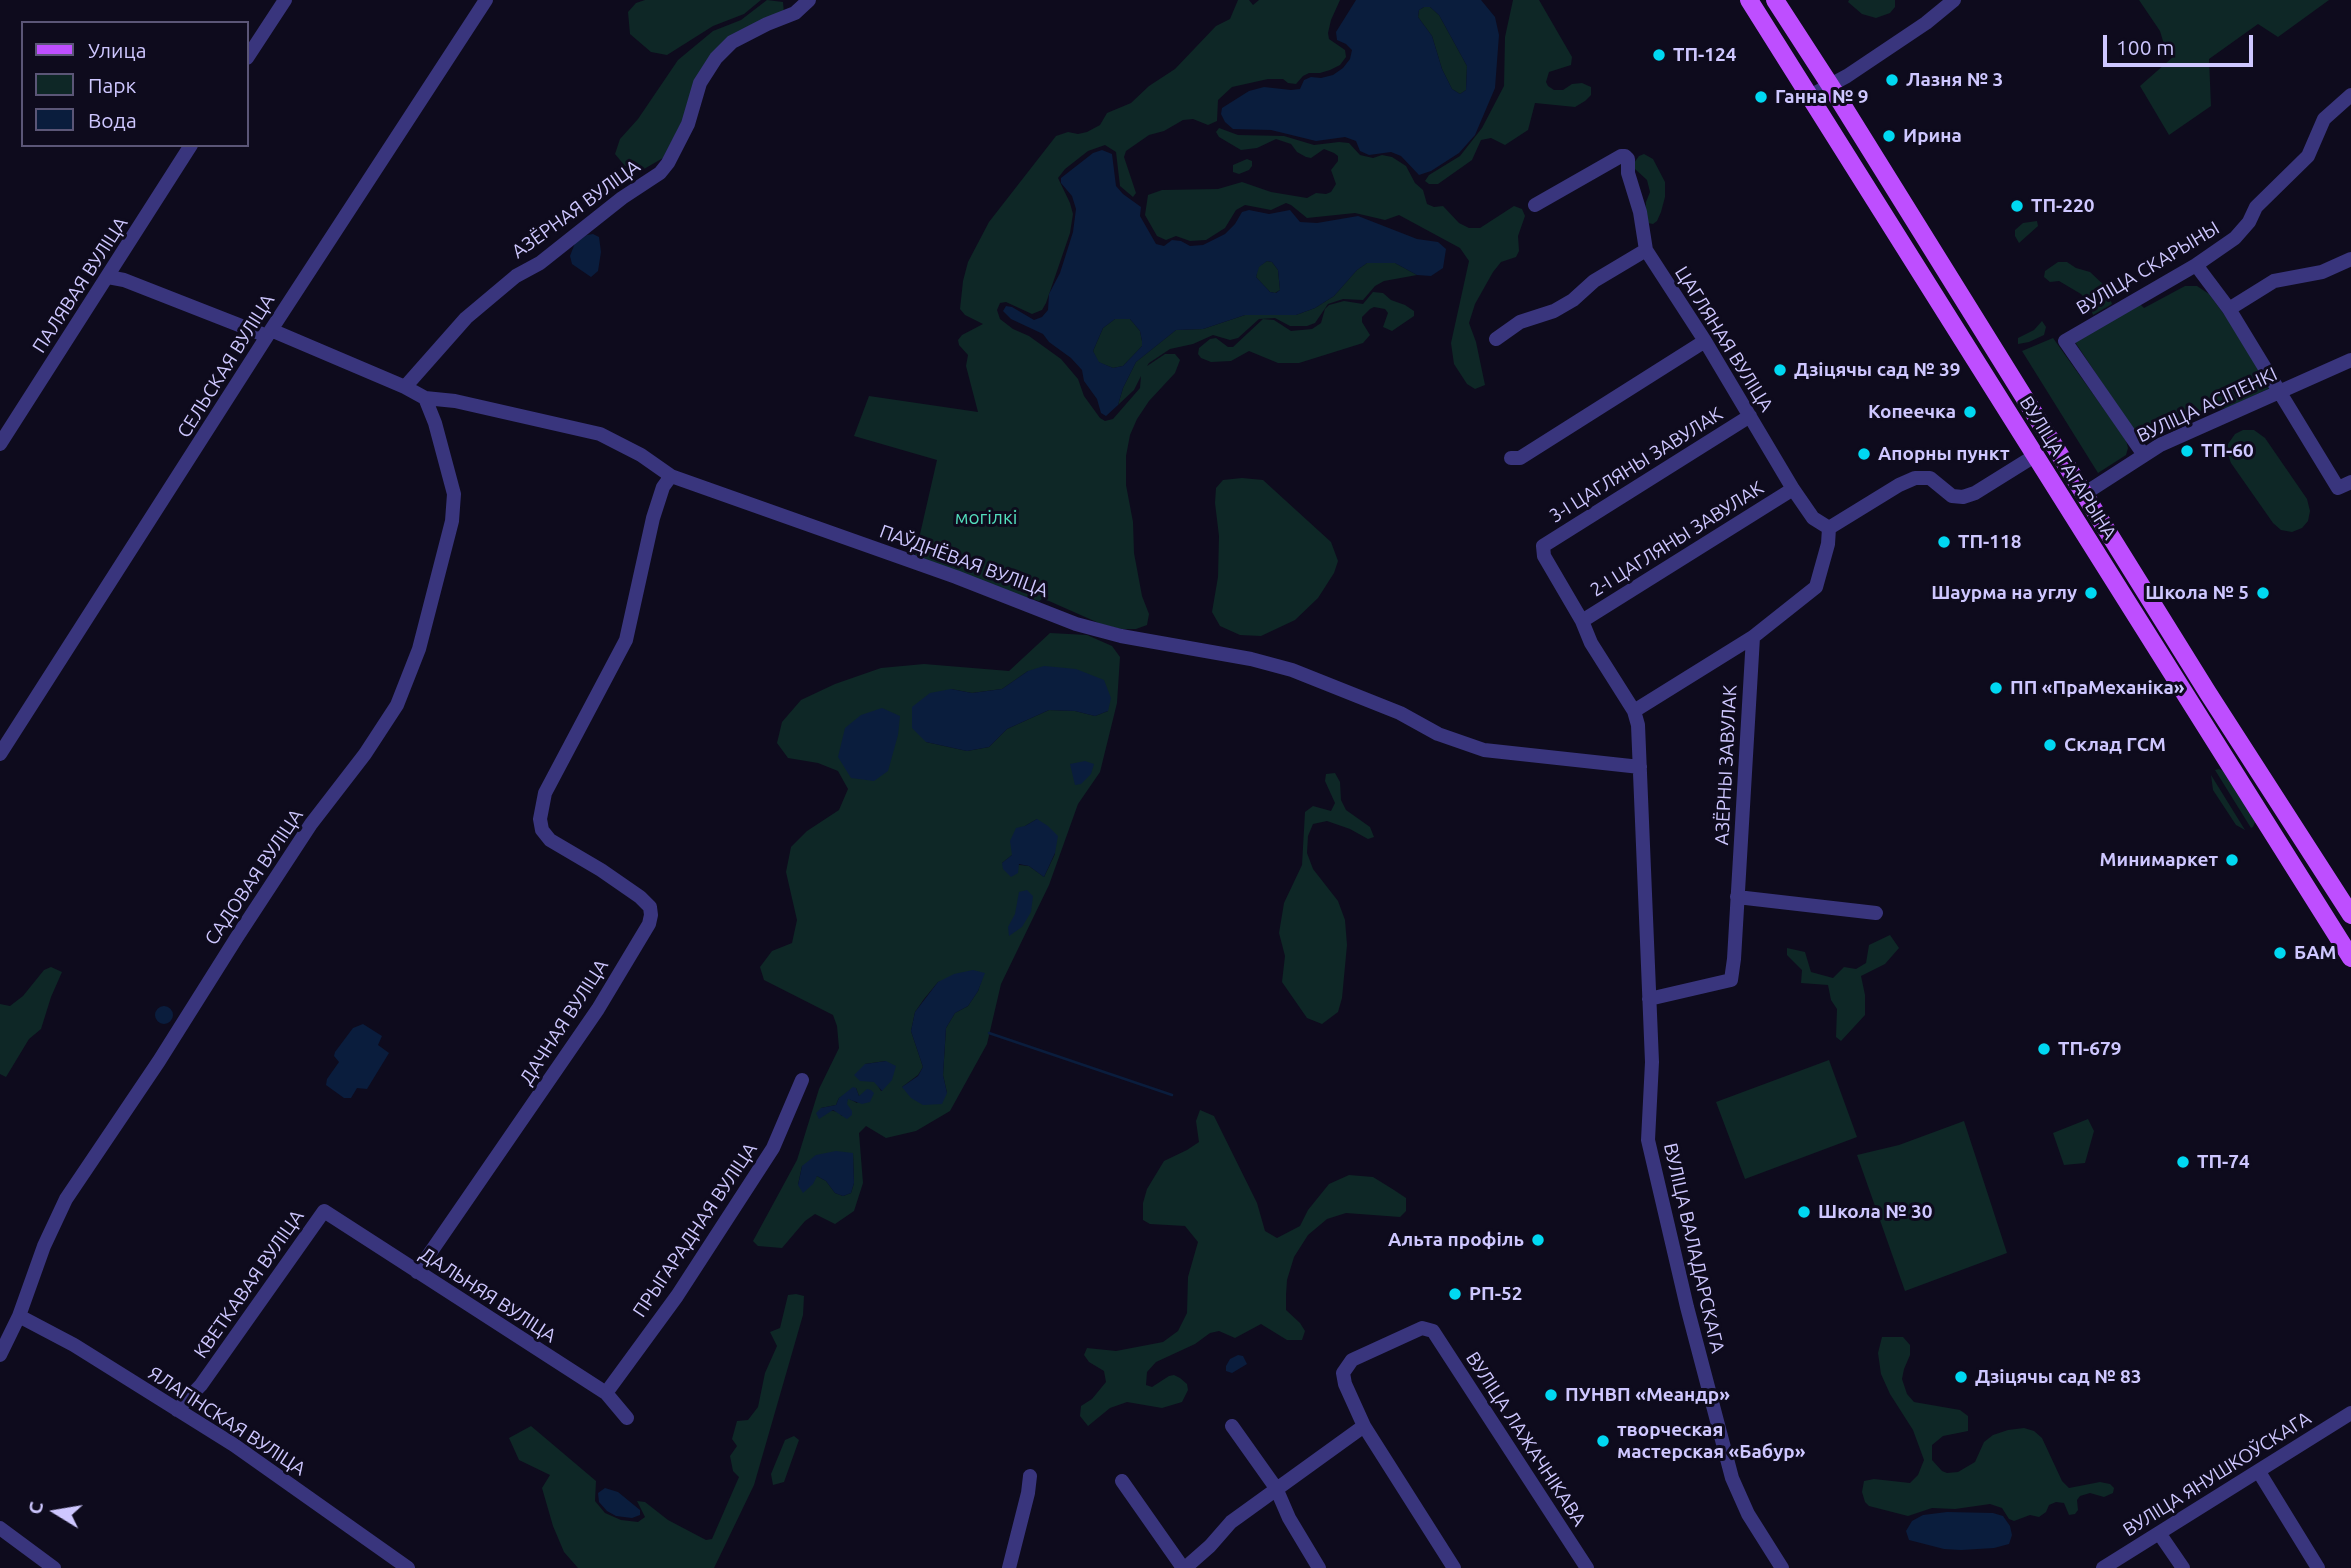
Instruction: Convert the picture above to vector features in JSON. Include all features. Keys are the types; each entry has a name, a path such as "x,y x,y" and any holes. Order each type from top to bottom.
{"main road":[{"name":"ВУЛІЦА ГАГАРЫНА","path":"1749,0 2349,952"},
{"name":"ВУЛІЦА ГАГАРЫНА","path":"1775,0 2351,915"},
{"path":"1968,347 1986,335"}],"street":[{"path":"248,56 285,0"},
{"name":"СЕЛЬСКАЯ ВУЛІЦА","path":"0,754 486,0"},
{"name":"АЗЁРНАЯ ВУЛІЦА","path":"405,387 466,318 516,275 540,263 622,198 660,173 688,124 700,83 716,58 732,42 795,13 809,0"},
{"path":"1810,96 1934,17 1954,0"},
{"name":"ВУЛІЦА СКАРЫНЫ","path":"2144,455 2065,341 2196,265 2235,238 2249,222 2256,207 2308,156 2324,120 2351,95"},
{"name":"ПАЛЯВАЯ ВУЛІЦА","path":"0,444 190,147"},
{"name":"ЦАГЛЯНАЯ ВУЛІЦА","path":"1535,205 1621,156 1628,159 1628,173 1640,212 1646,250 1705,341 1793,489 1813,518 1829,528"},
{"path":"1496,339 1520,322 1573,300 1594,281 1646,250"},
{"path":"2229,309 2274,281 2322,272 2351,259"},
{"path":"2196,265 2229,309 2279,394 2345,485"},
{"name":"ПАЎДНЁВАЯ ВУЛІЦА","path":"108,277 124,280 269,333 405,387 425,398 455,401 600,434 641,455 671,476 956,577 1076,624 1121,636 1251,659 1292,670 1400,713 1438,734 1484,750 1640,767"},
{"path":"1511,458 1520,458 1705,341"},
{"name":"ВУЛІЦА АСІПЕНКІ","path":"2084,494 2169,441 2351,360"},
{"name":"САДОВАЯ ВУЛІЦА","path":"0,1355 66,1199 159,1061 311,824 365,754 397,705 419,649 452,521 454,494 435,423 425,398"},
{"name":"3-І ЦАГЛЯНЫ ЗАВУЛАК","path":"1582,621 1544,556 1542,546 1750,416"},
{"path":"1582,621 1591,643 1634,711 1752,637 1816,587 1828,544 1829,528 1915,478 1930,478 1952,496 1963,496 1975,493 2036,455"},
{"name":"ДАЧНАЯ ВУЛІЦА","path":"417,1272 598,1009 649,924 650,907 640,897 550,840 542,830 540,819 545,793 626,640 653,518 663,487 671,476"},
{"name":"2-І ЦАГЛЯНЫ ЗАВУЛАК","path":"1582,621 1793,489"},
{"path":"2122,592 2139,582"},
{"name":"АЗЁРНЫ ЗАВУЛАК","path":"1649,999 1731,980 1752,637"},
{"name":"ВУЛІЦА ВАЛАДАРСКАГА","path":"1634,711 1638,725 1652,1062 1648,1140 1687,1307 1732,1478 1748,1514 1782,1568"},
{"path":"1737,897 1876,913"},
{"name":"ПРЫГАРАДНАЯ ВУЛІЦА","path":"606,1393 677,1296 773,1148 802,1080"},
{"name":"ДАЛЬНЯЯ ВУЛІЦА","path":"324,1211 606,1393 627,1418"},
{"name":"КВЕТКАВАЯ ВУЛІЦА","path":"177,1410 201,1385 324,1211"},
{"name":"ЯЛАГІНСКАЯ ВУЛІЦА","path":"19,1315 74,1345 234,1445 408,1568"},
{"name":"ВУЛІЦА ЛАЖАЧНІКАВА","path":"1364,1426 1345,1384 1343,1373 1346,1365 1422,1328 1433,1331 1587,1568"},
{"name":"ВУЛІЦА ЯНУШКОЎСКАГА","path":"2103,1568 2351,1413"},
{"path":"1232,1426 1276,1488 1289,1518 1319,1568"},
{"path":"1122,1481 1184,1568 1210,1546 1231,1522 1364,1426 1454,1568"},
{"path":"2259,1472 2318,1568"},
{"path":"1009,1568 1030,1476"},
{"path":"0,1528 54,1568"},
{"path":"2159,1533 2183,1568"}],"green space":[{"path":"645,0 761,0 744,14 713,26 667,55 651,52 630,34 628,12 636,3"},
{"path":"767,0 783,2 784,13 721,47 663,158 644,169 625,166 615,154 620,139 638,119 678,60 713,31 741,20"},
{"name":"могілкі","path":"1238,0 1249,0 1253,5 1259,0 1340,0 1328,33 1329,39 1345,50 1346,57 1340,65 1320,73 1309,73 1296,84 1283,79 1268,79 1232,87 1218,100 1217,121 1208,125 1193,119 1183,120 1164,131 1149,135 1126,151 1124,157 1136,193 1133,197 1120,186 1116,152 1105,145 1088,151 1058,178 1073,214 1070,233 1046,303 1042,310 1032,314 1006,302 1000,303 997,310 1000,319 1061,359 1078,379 1084,396 1105,421 1113,419 1140,388 1141,376 1134,390 1118,405 1136,362 1176,330 1203,329 1245,315 1296,315 1315,308 1334,296 1357,270 1367,263 1395,263 1417,275 1384,281 1375,286 1363,300 1343,299 1328,304 1315,323 1307,326 1290,326 1275,318 1259,319 1238,338 1230,340 1213,335 1193,344 1170,349 1149,363 1147,366 1165,354 1175,354 1180,360 1175,373 1149,401 1137,419 1130,435 1126,456 1126,485 1133,522 1134,553 1142,596 1149,614 1147,625 1136,629 1121,629 1101,624 1049,601 1039,601 964,578 915,556 937,460 854,436 869,396 978,412 966,366 968,355 958,340 983,324 965,315 960,309 968,262 989,222 1056,136 1068,132 1087,132 1100,125 1107,113 1131,103 1149,86 1175,69 1216,26 1230,19"},
{"path":"1513,0 1539,0 1572,57 1571,65 1549,72 1546,82 1548,86 1554,90 1563,90 1572,84 1582,83 1591,87 1591,95 1575,107 1535,103 1528,130 1505,145 1491,138 1481,140 1472,160 1438,184 1429,184 1425,181 1429,175 1460,156 1482,128 1504,86 1505,37"},
{"path":"1849,0 1895,0 1895,7 1890,13 1876,18 1862,14"},
{"path":"2139,0 2329,0 2278,37 2258,24 2209,59 2211,106 2169,135 2140,86 2173,57 2160,31"},
{"path":"1430,7 1439,15 1467,66 1466,90 1460,94 1452,89 1442,69 1432,36 1418,17 1419,10"},
{"path":"1219,128 1238,135 1284,136 1314,145 1349,143 1360,155 1373,158 1382,155 1392,157 1406,166 1415,183 1423,190 1427,204 1434,207 1443,206 1459,223 1469,228 1480,228 1514,206 1522,209 1525,216 1518,236 1519,251 1516,257 1501,262 1493,272 1475,304 1469,323 1485,385 1475,389 1467,384 1454,364 1451,343 1469,261 1460,248 1399,215 1385,220 1355,213 1307,218 1286,203 1271,210 1245,205 1236,210 1225,228 1206,240 1190,241 1176,236 1166,240 1157,236 1145,215 1148,195 1162,190 1218,189 1242,182 1271,192 1307,198 1316,193 1331,192 1336,184 1331,170 1338,161 1338,156 1334,153 1324,149 1311,158 1306,157 1297,152 1291,144 1276,139 1257,148 1241,150 1219,137 1216,132"},
{"path":"1644,154 1653,159 1665,182 1661,212 1653,224 1648,223 1645,218 1650,192 1647,180 1635,169 1634,163"},
{"path":"1247,159 1252,161 1249,170 1239,174 1233,172 1233,165"},
{"path":"2037,221 2038,226 2019,243 2015,230 2023,223"},
{"path":"1267,261 1272,262 1278,270 1280,290 1275,293 1270,292 1256,277 1258,267"},
{"path":"2058,262 2067,262 2090,272 2106,287 2112,304 2093,315 2089,303 2081,294 2059,281 2050,282 2044,277 2045,271"},
{"path":"2185,286 2197,286 2209,294 2235,329 2270,388 2228,408 2202,411 2166,425 2140,440 2075,342 2139,303 2144,308"},
{"path":"1373,292 1383,293 1391,300 1405,305 1414,311 1414,316 1392,331 1383,327 1388,313 1385,309 1374,307 1362,317 1370,335 1363,343 1299,363 1278,363 1249,351 1231,361 1211,362 1198,354 1199,348 1210,339 1216,338 1228,347 1233,347 1263,319 1274,320 1291,331 1312,329 1321,323 1329,305 1344,301 1363,304"},
{"path":"1115,319 1130,319 1140,331 1142,346 1123,366 1113,368 1098,362 1093,351 1103,328"},
{"path":"2042,321 2046,327 2044,335 2018,344 2018,338 2034,330"},
{"path":"2053,338 2126,440 2126,455 2098,473 2022,351"},
{"path":"2243,430 2254,430 2265,438 2307,499 2310,511 2308,521 2302,528 2292,532 2281,530 2273,523 2231,463 2227,452 2228,444 2235,434"},
{"path":"1223,480 1263,480 1331,542 1338,561 1334,573 1318,598 1295,620 1261,636 1240,635 1220,626 1212,612 1218,577 1216,488"},
{"path":"1050,633 1087,635 1112,646 1120,657 1117,703 1100,772 1078,804 1049,885 1001,984 987,1044 950,1111 916,1131 886,1138 866,1126 859,1133 863,1183 854,1211 835,1224 815,1214 805,1221 782,1248 758,1246 753,1241 797,1160 819,1089 839,1048 833,1015 764,980 760,967 772,951 792,943 797,920 786,872 791,847 807,831 839,810 848,789 838,771 818,763 788,758 777,743 782,722 801,700 835,684 881,668 924,664 1009,671","holes":["1028,671 1108,711 1095,716 1075,711 1049,710 1007,729 989,747 967,751 926,742 951,689 972,693 1002,689","1037,819 1055,854 1044,877 1029,866 1002,863 1012,855 1025,826","984,973 978,991 968,1006 955,1013 946,1028 943,1075 947,1093 902,1087 918,1075 923,1067 911,1031 915,1012 938,982","886,1061 882,1091 881,1091 865,1064","856,1088 859,1096 862,1095 857,1103 848,1098 842,1116 838,1112 821,1108 836,1105 839,1098","853,1153 854,1183 851,1193 843,1196 835,1193 826,1181 817,1176 798,1185 802,1166"]},
{"path":"2215,770 2223,771 2252,816 2255,822 2253,827 2251,828"},
{"path":"1335,773 1340,782 1341,800 1346,810 1370,827 1374,837 1368,839 1327,821 1313,824 1308,836 1307,853 1313,869 1338,901 1345,920 1347,945 1342,998 1338,1012 1322,1024 1307,1018 1282,982 1285,956 1279,933 1284,903 1302,865 1305,812 1313,806 1331,811 1335,803 1325,781 1326,774"},
{"path":"2211,775 2245,830 2236,825 2213,790"},
{"path":"1890,935 1899,948 1885,964 1861,976 1865,1015 1841,1041 1836,1037 1837,1009 1831,1000 1828,985 1801,983 1802,970 1787,955 1787,948 1805,952 1811,972 1833,978 1844,967 1856,969 1866,963 1869,945"},
{"path":"51,967 62,972 41,1029 29,1039 6,1077 0,1074 0,1004 10,1006 23,996 44,970"},
{"path":"1829,1060 1857,1137 1745,1179 1716,1102"},
{"path":"1200,1110 1214,1116 1257,1203 1265,1231 1277,1238 1300,1226 1308,1210 1329,1184 1349,1175 1373,1177 1394,1190 1406,1198 1406,1211 1400,1217 1346,1213 1327,1219 1308,1235 1294,1257 1287,1280 1286,1295 1286,1310 1305,1331 1302,1340 1287,1340 1261,1324 1235,1338 1219,1331 1210,1333 1195,1344 1156,1362 1147,1372 1146,1385 1152,1387 1174,1375 1187,1384 1188,1390 1182,1402 1162,1408 1127,1402 1110,1408 1088,1426 1080,1416 1081,1406 1092,1399 1106,1382 1104,1371 1089,1362 1084,1355 1087,1348 1116,1351 1163,1342 1178,1331 1187,1313 1188,1277 1198,1242 1185,1226 1150,1224 1143,1220 1143,1203 1147,1189 1164,1161 1199,1142 1196,1121"},
{"path":"2088,1119 2094,1131 2085,1163 2064,1165 2053,1133"},
{"path":"1964,1121 2007,1253 1905,1291 1857,1155 1899,1145"},
{"path":"788,1295 804,1296 803,1315 754,1485 714,1568 578,1568 564,1552 553,1526 542,1488 550,1475 519,1460 509,1438 531,1426 596,1481 595,1501 605,1513 621,1520 638,1522 645,1517 637,1501 645,1502 668,1520 706,1540 712,1539 739,1477 733,1471 730,1456 737,1446 732,1439 737,1421 748,1420 758,1407 765,1373 777,1346 770,1332 780,1328"},
{"path":"1882,1337 1903,1337 1910,1345 1910,1355 1902,1379 1907,1394 1914,1402 1960,1410 1968,1416 1968,1431 1943,1436 1932,1445 1932,1460 1942,1471 1958,1472 1975,1462 1984,1442 1993,1435 2024,1428 2034,1431 2042,1438 2062,1481 2069,1488 2100,1482 2110,1484 2114,1488 2113,1493 2104,1497 2090,1493 2080,1496 2075,1514 2069,1515 2064,1503 2056,1502 2049,1505 2046,1512 2039,1517 2030,1515 2014,1521 2009,1519 2002,1508 1990,1504 1955,1509 1932,1508 1908,1516 1869,1506 1862,1492 1864,1481 1874,1479 1910,1483 1918,1475 1924,1460 1913,1430 1890,1394 1881,1374 1878,1353"},
{"path":"794,1436 799,1440 784,1482 773,1485 771,1474 785,1440"}],"water":[{"path":"1356,0 1481,0 1495,17 1499,35 1495,88 1475,135 1459,153 1431,171 1419,175 1401,156 1391,152 1369,155 1360,151 1356,141 1345,137 1316,141 1271,130 1233,129 1225,122 1221,114 1222,108 1249,91 1264,87 1300,89 1304,80 1333,75 1343,68 1350,59 1352,50 1337,40 1336,32","holes":["1430,7 1439,15 1467,66 1466,90 1460,94 1452,89 1442,69 1432,36 1418,17 1419,10"]},
{"path":"1102,150 1112,154 1116,186 1141,207 1140,216 1156,244 1164,246 1172,240 1190,246 1203,245 1225,234 1242,212 1249,210 1269,214 1290,210 1300,222 1317,223 1358,216 1417,239 1438,242 1446,249 1443,268 1431,276 1417,275 1395,263 1367,263 1357,270 1334,296 1315,308 1296,315 1245,315 1203,329 1176,330 1136,362 1118,405 1106,416 1101,413 1097,399 1084,381 1082,370 1071,358 1049,342 1043,334 1011,319 1003,311 1006,306 1012,307 1034,320 1042,317 1048,310 1049,294 1060,273 1073,232 1076,209 1072,196 1061,183 1061,178 1093,153","holes":["1267,261 1272,262 1278,270 1280,290 1276,293 1270,292 1256,277 1259,267","1115,319 1130,319 1140,331 1142,346 1123,366 1113,368 1099,362 1093,351 1103,328"]},
{"path":"593,234 599,237 601,252 598,271 591,277 572,264 570,256 575,243"},
{"path":"1044,666 1076,669 1104,680 1111,698 1108,711 1095,716 1075,711 1049,710 1007,729 989,747 967,751 926,742 912,728 912,707 930,693 951,689 972,693 1002,689 1028,671"},
{"path":"882,708 900,716 888,771 874,781 851,778 838,757 845,728 861,715"},
{"path":"1085,761 1094,764 1091,774 1081,784 1075,785 1070,764"},
{"path":"1037,819 1058,836 1055,853 1044,877 1029,866 1019,864 1018,873 1011,877 1003,869 1002,863 1012,855 1010,841 1016,828"},
{"path":"1027,890 1033,896 1031,912 1022,927 1009,936 1008,927 1015,914 1019,892"},
{"path":"973,970 985,973 978,991 968,1006 955,1013 946,1028 943,1075 947,1093 942,1104 923,1105 911,1098 902,1087 918,1076 923,1067 911,1031 915,1012 938,982 954,974"},
{"path":"164,1006 170,1009 173,1015 170,1021 164,1024 158,1021 155,1015 158,1009"},
{"path":"363,1024 382,1036 378,1045 389,1053 367,1089 357,1088 351,1098 344,1098 326,1085 327,1079 339,1062 334,1056 335,1052 353,1028"},
{"path":"886,1061 896,1066 892,1080 882,1091 874,1082 860,1081 854,1075 865,1064"},
{"path":"853,1087 859,1096 867,1089 871,1090 874,1093 870,1102 862,1104 848,1099 847,1104 852,1115 847,1119 833,1110 819,1119 816,1113 821,1108 836,1105 839,1098"},
{"path":"836,1151 853,1153 854,1183 851,1193 843,1196 835,1193 826,1181 817,1176 803,1193 798,1185 802,1166 816,1155"},
{"path":"1243,1356 1247,1364 1232,1373 1226,1371 1230,1359"},
{"path":"605,1488 618,1492 640,1510 640,1515 632,1518 616,1516 607,1511 599,1502 598,1493"},
{"path":"1947,1512 1993,1513 2003,1516 2012,1535 2009,1544 1994,1548 1961,1550 1944,1549 1909,1540 1906,1531 1912,1521 1923,1515"}],"waterway":[{"path":"989,1033 1172,1095"}],"place":[{"name":"ТП-124","path":"1659,55"},
{"name":"Лазня № 3","path":"1892,80"},
{"name":"Ганна № 9","path":"1761,97"},
{"name":"Ирина","path":"1889,136"},
{"name":"ТП-220","path":"2017,206"},
{"name":"Дзіцячы сад № 39","path":"1780,370"},
{"name":"Копеечка","path":"1970,412"},
{"name":"ТП-60","path":"2187,451"},
{"name":"Апорны пункт","path":"1864,454"},
{"name":"ТП-118","path":"1944,542"},
{"name":"Шаурма на углу","path":"2091,593"},
{"name":"Школа № 5","path":"2263,593"},
{"name":"ПП «ПраМеханіка»","path":"1996,688"},
{"name":"Склад ГСМ","path":"2050,745"},
{"name":"Минимаркет","path":"2232,860"},
{"name":"БАМ","path":"2280,953"},
{"name":"ТП-679","path":"2044,1049"},
{"name":"ТП-74","path":"2183,1162"},
{"name":"Школа № 30","path":"1804,1212"},
{"name":"Альта профіль","path":"1538,1240"},
{"name":"РП-52","path":"1455,1294"},
{"name":"Дзіцячы сад № 83","path":"1961,1377"},
{"name":"ПУНВП «Меандр»","path":"1551,1395"},
{"name":"творческая мастерская «Бабур»","path":"1603,1441"}]}
